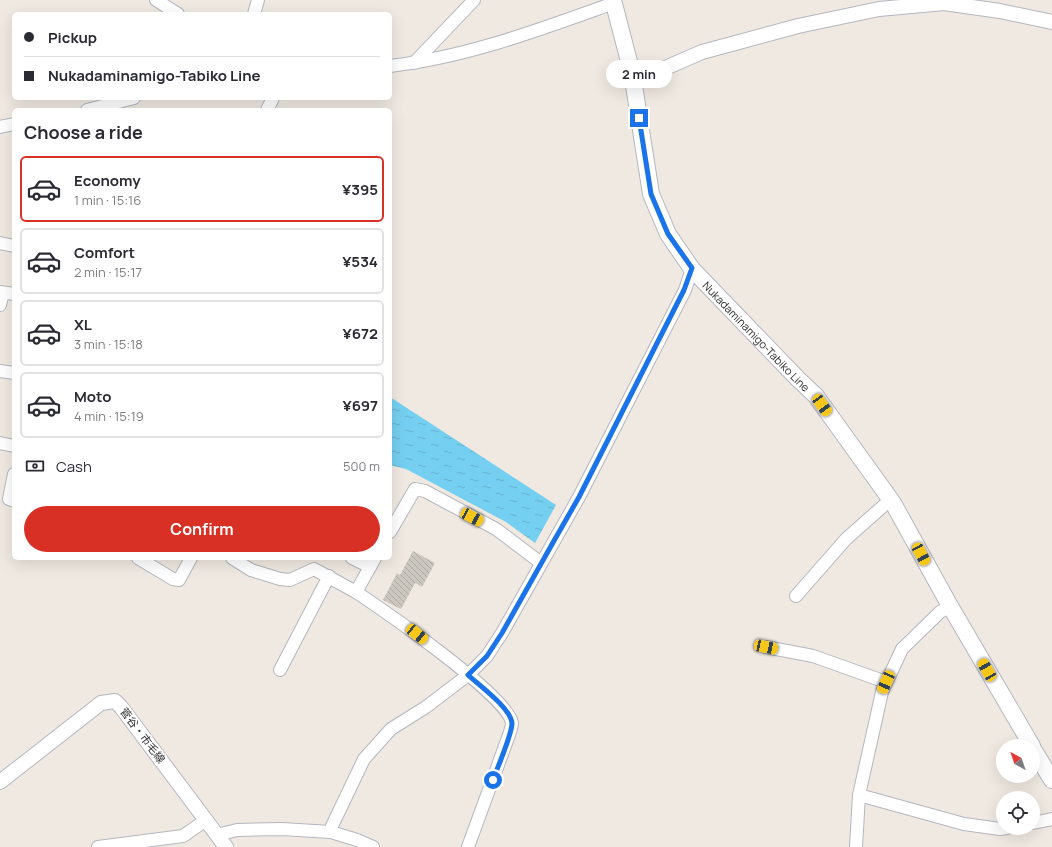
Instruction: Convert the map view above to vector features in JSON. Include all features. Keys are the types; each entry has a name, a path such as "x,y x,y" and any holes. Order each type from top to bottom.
{"main road":[{"name":"Nukadaminamigo-Tabiko Line","path":"614,2 632,73 651,194 668,234 692,268 816,396 890,500 1027,739"},
{"name":"Nukadaminamigo-Tabiko Line","path":"1040,760 1052,780"}],"street":[{"path":"156,0 175,12"},
{"path":"255,12 258,0"},
{"path":"414,63 474,0"},
{"path":"632,73 656,72 702,52 878,5 940,1 1000,11 1052,22"},
{"path":"392,66 414,63 476,50 614,2"},
{"path":"95,108 126,100"},
{"path":"0,128 12,125"},
{"path":"0,243 12,246"},
{"path":"331,832 332,826 364,759 390,729 426,706 468,675 487,656 502,633 579,497 684,290 692,268"},
{"path":"0,305 6,293"},
{"path":"0,371 12,374"},
{"path":"0,443 12,446"},
{"path":"12,484 9,499 12,500"},
{"path":"394,516 415,489 425,491 496,530 541,563"},
{"path":"796,596 846,539 890,500"},
{"path":"141,560 173,579 179,580 190,560"},
{"path":"235,560 251,570 280,579 290,580 314,569 330,576 417,634 468,675 503,706 512,723 510,735 468,847"},
{"path":"356,592 372,562 362,560"},
{"path":"280,670 330,576"},
{"path":"856,847 859,795 882,692 902,649 940,612 950,606"},
{"path":"766,647 813,656 886,682"},
{"name":"菅谷・市毛線","path":"0,782 101,702 115,700 122,707 226,847"},
{"path":"859,795 964,824 996,828"},
{"path":"1040,822 1052,819"},
{"path":"98,847 182,836 206,820"},
{"path":"217,834 237,830 282,829 331,832 358,840 373,847"}],"water":[{"path":"392,398 556,505 535,543 506,522 406,469 392,466"}],"building":[{"path":"413,551 435,563 422,587 415,583 401,609 383,600 397,573 400,575"}],"route":[{"path":"493,780 510,735 512,723 503,706 468,675 487,656 502,633 579,497 684,290 692,268 668,234 651,194 639,118"}]}
